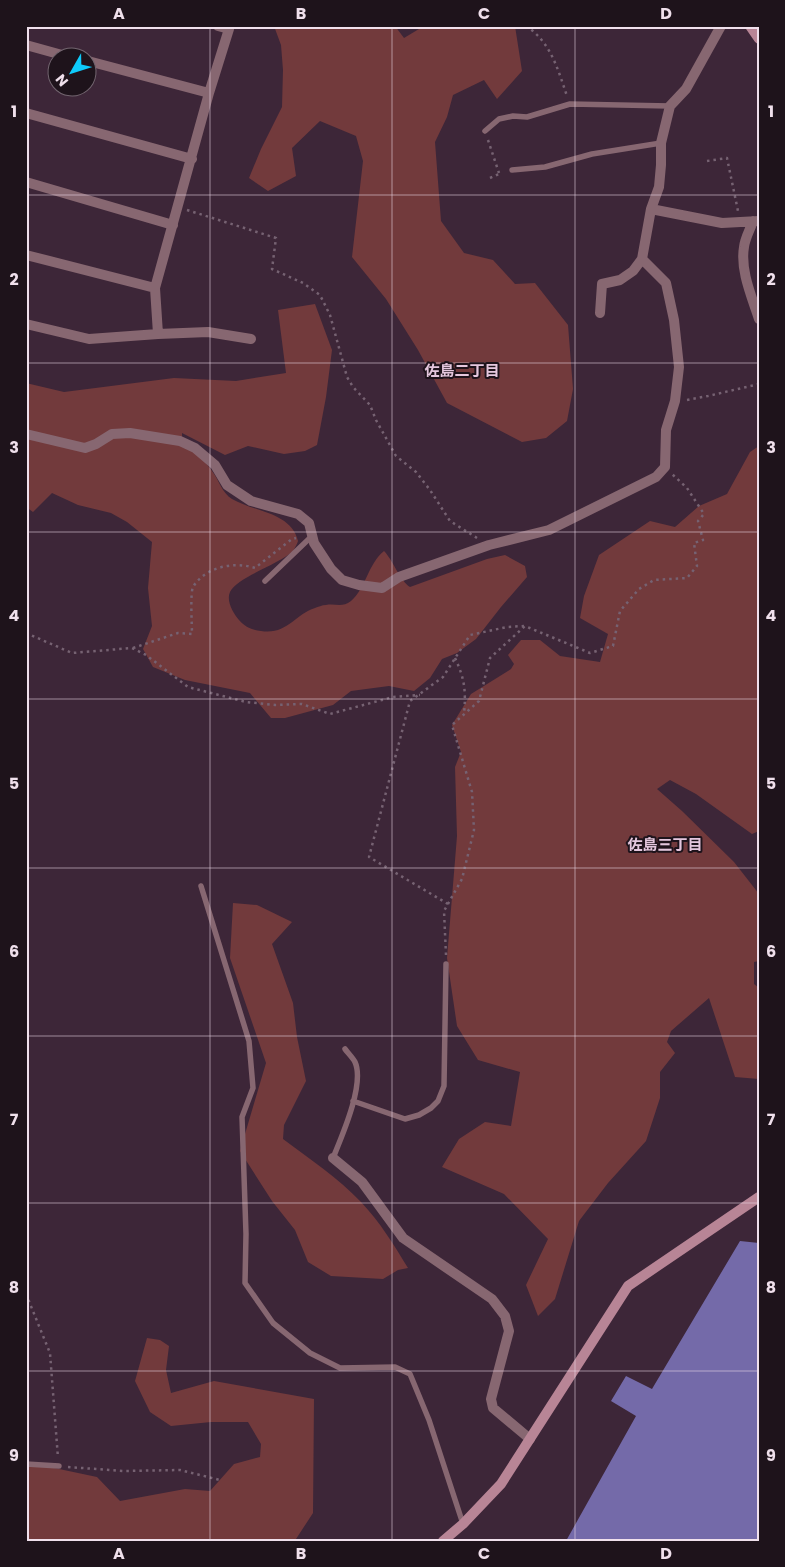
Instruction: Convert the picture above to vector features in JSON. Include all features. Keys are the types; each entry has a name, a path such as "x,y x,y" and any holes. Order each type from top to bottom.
{"street":[{"path":"158,334 155,288 209,93 229,29 218,26"},
{"path":"600,313 602,284 620,280 633,271 642,259 651,209 659,187 661,143 670,106 686,89 721,26"},
{"path":"750,26 759,39"},
{"path":"26,45 48,51"},
{"path":"98,64 209,93"},
{"path":"26,113 192,159"},
{"path":"26,182 173,225"},
{"path":"651,209 722,223 756,221 744,249 746,279 759,319"},
{"path":"26,255 155,288"},
{"path":"26,434 85,448 96,444 112,434 130,433 180,441 195,448 215,465 227,486 251,501 298,514 309,523 314,543 331,569 342,580 359,585 382,588 399,577 489,545 549,530 656,477 665,467 666,430 675,401 679,367 674,320 666,283 642,259"},
{"path":"26,324 89,339 208,332 251,339"},
{"path":"333,1158 362,1182 403,1238 492,1299 505,1316 509,1331 491,1399 493,1408 530,1439"},
{"path":"443,1541 463,1524 500,1484 628,1286 759,1197"}],"lane":[{"path":"485,131 499,119 513,116 527,117 570,104 670,106"},
{"path":"512,170 545,167 592,154 661,143"},
{"path":"266,581 312,536"},
{"path":"201,886 249,1041 253,1088 242,1117 246,1234 245,1283 272,1323 310,1354 340,1368 395,1367 410,1374 429,1420 463,1524"},
{"path":"353,1101 405,1119 419,1115 438,1101 444,1086 446,964"},
{"path":"333,1158 348,1122 357,1085 355,1063 345,1049"},
{"path":"26,1464 59,1466"}],"path":[{"path":"526,26 538,33 554,58 570,104"},
{"path":"485,131 499,173"},
{"path":"706,161 727,158 740,222"},
{"path":"490,178 499,173 512,170"},
{"path":"178,208 276,238 272,268 303,283 320,295 330,315 346,377 370,405 396,456 416,472 450,521 489,545"},
{"path":"675,401 708,396 759,384"},
{"path":"448,904 369,857 410,701 443,677 470,634 507,627 526,626 590,653 613,646 620,610 639,589 654,580 687,578 696,566 694,543 703,540 698,521 704,514 687,488 665,467"},
{"path":"26,633 72,653 132,648 178,633 192,634 192,588 206,572 230,565 255,568 292,538 312,536"},
{"path":"446,964 444,911 462,879 474,830 472,792 452,725 479,701 490,658 526,626"},
{"path":"132,648 146,655 188,687 246,702 275,706 302,704 330,714 393,697 420,695"},
{"path":"455,658 463,675 466,693 464,714"},
{"path":"26,1294 50,1353 59,1466 124,1472 180,1470 220,1480"}],"shaded area":[{"path":"274,26 395,26 404,38 424,26 515,26 522,71 497,99 484,80 453,95 447,117 435,142 441,221 464,253 493,260 515,284 535,283 568,325 573,389 567,421 546,438 522,442 447,403 418,350 386,299 352,257 363,161 356,136 320,121 292,148 296,176 268,191 249,178 282,107 283,70 281,45"},
{"path":"315,304 332,350 317,445 305,451 284,454 248,446 225,455 182,433 182,441 206,463 223,490 232,499 280,518 294,531 298,541 293,551 287,556 234,586 230,592 229,599 237,617 249,628 258,631 270,631 284,627 308,611 323,605 342,605 348,603 356,596 374,562 384,551 403,580 410,587 487,559 505,555 525,566 527,577 476,639 457,653 442,659 430,678 414,691 389,686 351,691 333,705 285,718 271,718 250,693 185,680 153,667 143,649 152,626 148,588 152,542 127,522 111,513 78,505 52,493 33,512 26,507 26,383 64,392 174,378 236,381 286,373 278,310"},
{"path":"759,446 759,831 752,834 696,794 670,780 657,789 734,862 759,894 759,961 754,962 754,984 759,988 759,1079 735,1077 709,998 671,1031 667,1042 675,1053 660,1072 660,1098 646,1141 608,1183 579,1221 555,1299 538,1316 526,1285 548,1239 504,1194 442,1167 459,1139 485,1122 511,1126 520,1072 478,1060 457,1026 447,958 457,836 455,767 461,752 452,725 471,694 511,669 514,664 508,655 521,640 540,640 560,656 600,662 608,634 580,618 584,596 599,555 650,521 675,527 699,506 727,494 750,452"},
{"path":"233,903 257,905 292,922 272,944 293,1003 297,1037 306,1081 284,1125 283,1139 343,1185 361,1202 381,1226 408,1268 398,1270 383,1279 331,1276 308,1262 295,1230 272,1201 240,1151 266,1063 230,958"},
{"path":"740,1241 759,1243 759,1541 566,1541 636,1416 611,1401 626,1376 652,1389"},
{"path":"147,1338 160,1340 169,1346 166,1370 171,1393 214,1381 314,1399 313,1513 296,1539 282,1541 26,1541 26,1462 97,1477 120,1501 185,1489 210,1491 234,1464 260,1457 261,1444 248,1422 211,1422 171,1426 150,1412 135,1381"}],"district":[{"name":"佐島二丁目","path":"462,370"},
{"name":"佐島三丁目","path":"665,844"}]}
